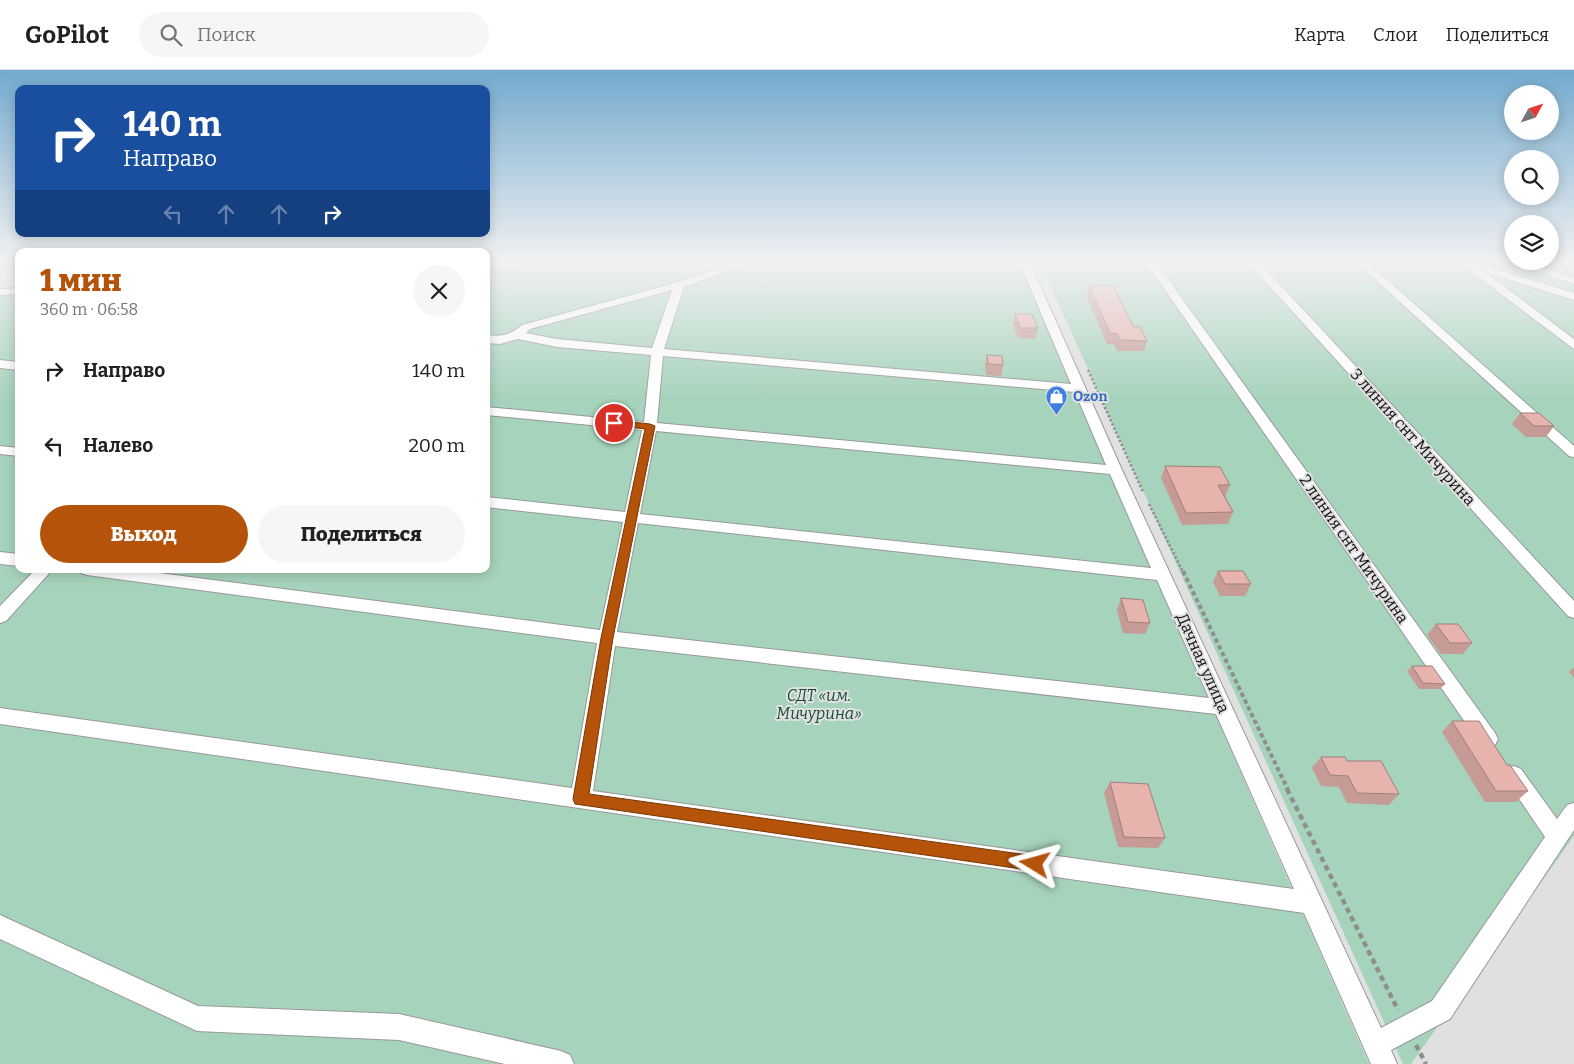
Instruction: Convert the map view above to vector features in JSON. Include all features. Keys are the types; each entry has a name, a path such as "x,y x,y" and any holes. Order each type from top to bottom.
{"street":[{"path":"518,335 526,327 597,307"},
{"path":"581,799 607,638 650,426 657,352 672,307"},
{"name":"Дачная улица","path":"1044,307 1115,470 1379,1054"},
{"name":"2 линия снт Мичурина","path":"1183,307 1495,748"},
{"name":"3 линия снт Мичурина","path":"1295,307 1574,612"},
{"path":"1412,307 1574,453"},
{"path":"1524,307 1574,345"},
{"path":"490,339 500,340 518,335 557,343 1080,389"},
{"path":"0,364 15,366"},
{"path":"490,411 1115,470"},
{"path":"0,450 15,452"},
{"path":"490,502 1163,575"},
{"path":"0,558 15,560"},
{"path":"0,617 41,573"},
{"path":"117,573 607,638 1223,707"},
{"path":"0,716 1311,903"},
{"path":"1506,764 1557,837"},
{"path":"1379,1054 1407,1028 1441,1010 1574,812"},
{"path":"0,927 197,1018 399,1028 561,1064"}],"path":[{"path":"1087,368 1146,498 1204,613 1282,778 1426,1064"}],"green space":[{"name":"СДТ «им. Мичурина»","path":"0,307 15,307 15,573 490,573 490,307 1038,307 1369,1064 0,1064"},
{"path":"1060,307 1574,307 1574,836 1411,1064 1403,1064"}],"building":[{"path":"1099,307 1124,307 1133,326 1140,327 1147,341 1120,340 1117,334 1110,333"},
{"path":"1015,314 1032,314 1038,328 1020,328"},
{"path":"987,355 1002,356 1003,365 988,364"},
{"path":"1520,413 1539,413 1554,426 1534,426"},
{"path":"1165,466 1220,467 1230,485 1218,485 1233,512 1186,513"},
{"path":"1218,571 1243,571 1251,584 1225,584"},
{"path":"1121,598 1143,600 1150,623 1128,622"},
{"path":"1436,624 1458,624 1472,643 1450,643"},
{"path":"1412,666 1432,666 1445,684 1423,683"},
{"path":"1452,721 1479,721 1507,765 1510,765 1528,791 1496,791"},
{"path":"1321,757 1345,757 1347,761 1381,761 1399,794 1357,793 1348,776 1330,775"},
{"path":"1110,782 1148,784 1165,838 1124,837"}],"place":[{"name":"Ozon","path":"1057,415"}],"route":[{"path":"614,423 650,426 607,638 581,799 1035,864"}]}
